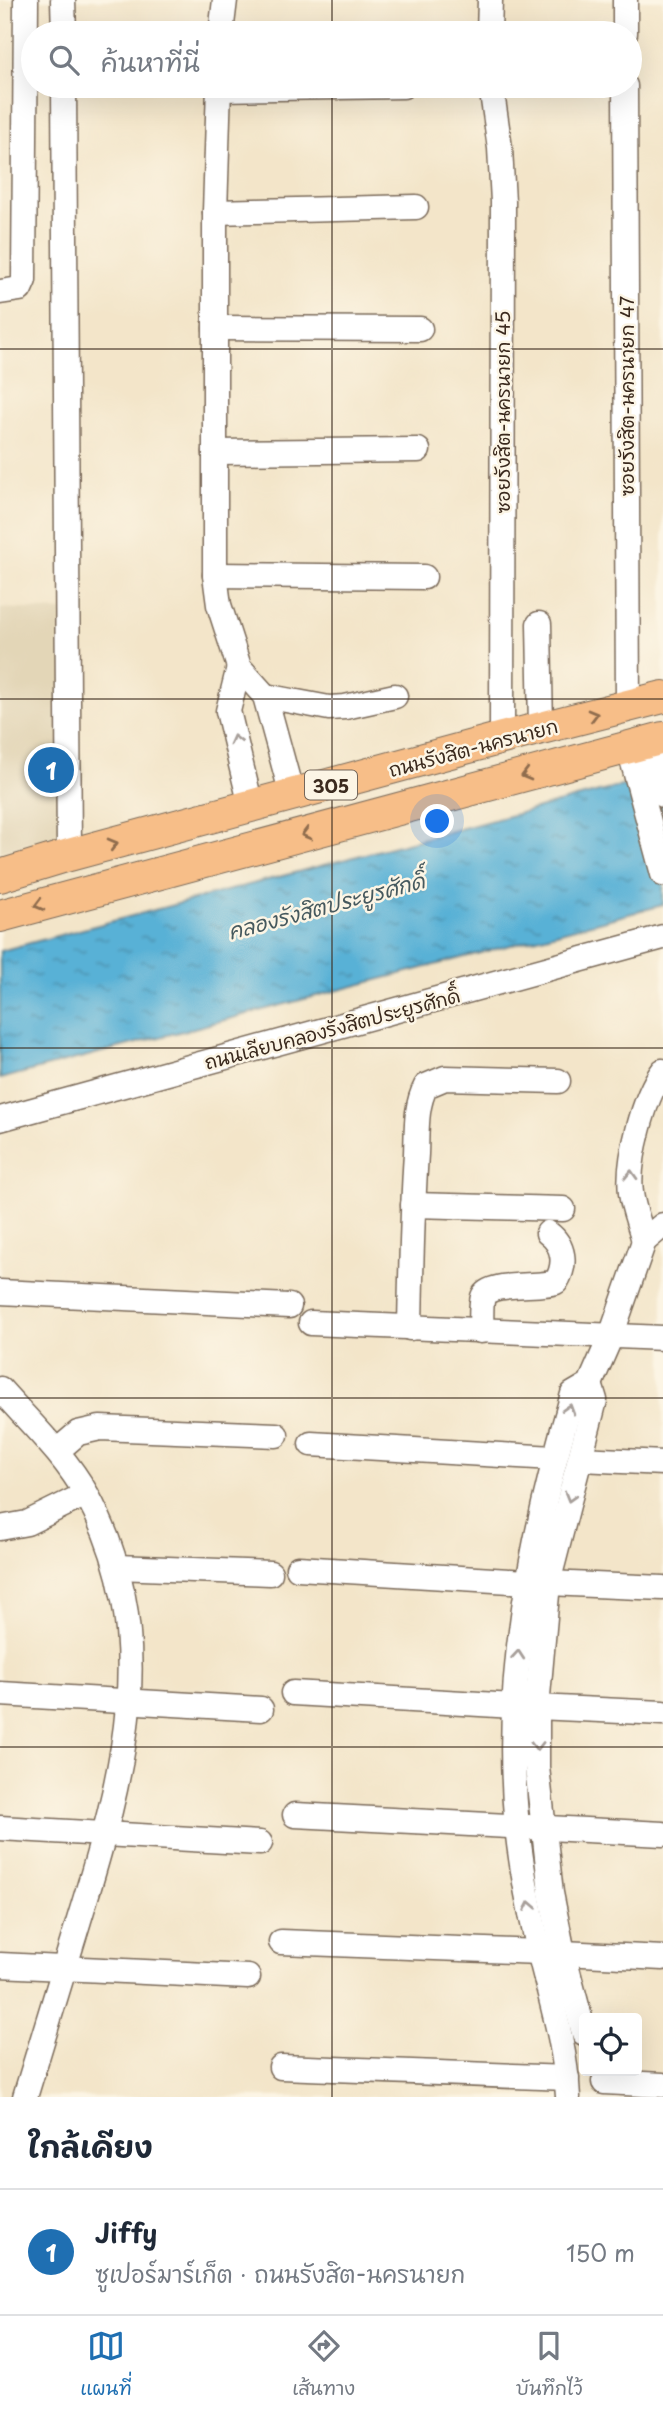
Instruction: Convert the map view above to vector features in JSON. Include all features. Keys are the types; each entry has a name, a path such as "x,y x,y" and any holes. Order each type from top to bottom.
{"main road":[{"name":"ถนนรังสิต-นครนายก","path":"0,876 502,738 663,697"},
{"name":"305","path":"0,916 646,751"}],"street":[{"path":"26,0 26,21"},
{"path":"64,0 64,21"},
{"path":"222,21 225,0"},
{"path":"489,21 490,0"},
{"path":"625,0 625,21"},
{"path":"0,292 20,289 24,280 26,98"},
{"path":"64,98 69,855"},
{"path":"219,98 215,212 215,575 219,605 239,667 265,696 292,795"},
{"name":"ซอยรังสิต-นครนายก 45","path":"493,98 500,148 503,202 502,738"},
{"name":"ซอยรังสิต-นครนายก 47","path":"625,98 628,706"},
{"path":"26,136 64,134"},
{"path":"215,212 416,208"},
{"path":"215,328 420,329"},
{"path":"215,452 418,450"},
{"path":"215,575 424,577"},
{"path":"539,624 541,728"},
{"path":"239,667 228,711 251,806"},
{"path":"265,696 329,708 395,696"},
{"path":"646,751 663,795"},
{"path":"646,751 663,874"},
{"name":"ถนนเลียบคลองรังสิตประยูรศักดิ์","path":"0,1119 663,937"},
{"path":"579,2020 552,1953 517,1827 526,1707 554,1458 573,1394 590,1384 654,1233 631,1194 632,1152 653,1084 663,1071"},
{"path":"411,1328 413,1205 419,1105 426,1086 445,1078 558,1081"},
{"path":"413,1205 563,1209"},
{"path":"481,1331 483,1296 488,1290 496,1287 545,1286 556,1282 563,1265 562,1249 548,1233"},
{"path":"0,1292 289,1306"},
{"path":"311,1323 663,1338"},
{"path":"538,1583 581,1459 595,1400 590,1384"},
{"path":"0,1389 57,1451 86,1494 117,1567 127,1616 130,1703 105,1834 25,2097"},
{"path":"57,1451 78,1433 100,1428 276,1435"},
{"path":"311,1444 554,1458"},
{"path":"581,1459 663,1463"},
{"path":"0,1528 27,1523 86,1494"},
{"path":"117,1567 270,1573"},
{"path":"298,1568 663,1588"},
{"path":"293,1693 663,1713"},
{"path":"0,1694 261,1709"},
{"path":"281,2067 567,2088 552,1953 551,1893 537,1767 526,1707"},
{"path":"295,1815 663,1834"},
{"path":"0,1828 260,1843"},
{"path":"281,1942 663,1958"},
{"path":"0,1965 247,1977"},
{"path":"605,2083 663,2085"}],"shaded area":[{"path":"0,608 65,611 63,834 0,852"}],"water":[{"name":"คลองรังสิตประยูรศักดิ์","path":"663,775 663,905 0,1079 0,951"}],"place":[{"name":"Jiffy","path":"51,770"}]}
